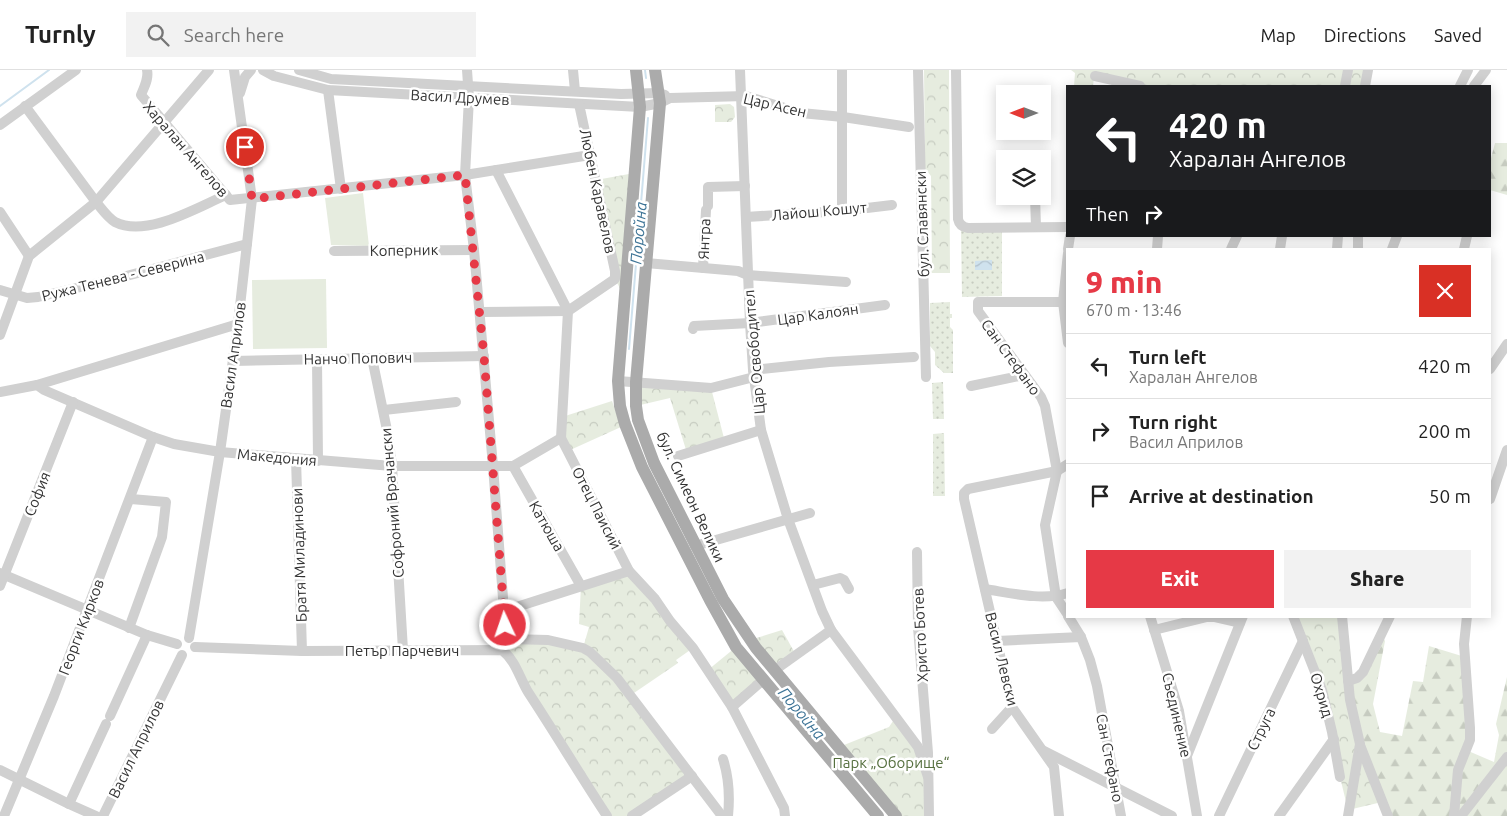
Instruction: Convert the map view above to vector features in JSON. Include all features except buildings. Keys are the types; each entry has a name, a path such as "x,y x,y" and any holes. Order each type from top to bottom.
{"main road":[{"name":"бул. Симеон Велики","path":"636,70 640,107 618,381 622,415 642,467 736,647 878,816"},
{"name":"бул. Симеон Велики","path":"655,70 663,98 636,382 638,420 651,455 723,599 750,640 896,816"}],"street":[{"path":"0,125 76,70"},
{"name":"Харалан Ангелов","path":"147,70 145,86 140,95 230,200 465,175 590,155"},
{"path":"0,334 29,256 96,202 209,70"},
{"name":"Васил Априлов","path":"189,638 220,452 238,324 252,199 234,70"},
{"path":"238,98 245,77 251,70"},
{"name":"Васил Друмев","path":"264,70 274,76 328,90 640,107 663,98"},
{"name":"Васил Друмев","path":"299,70 324,74 331,79 639,93 663,98"},
{"path":"466,70 469,98 465,175 480,312 493,466 504,611 505,639 502,650 514,662 522,681 607,816"},
{"path":"573,70 575,91"},
{"name":"Цар Освободител","path":"740,70 750,323 761,430 788,519 822,611 831,630 918,747 928,776"},
{"path":"842,70 842,211"},
{"name":"бул. Славянски","path":"918,70 926,377"},
{"path":"956,70 958,218 961,225 968,228 1066,227"},
{"path":"1345,85 1348,70"},
{"path":"1365,85 1368,70"},
{"path":"1460,85 1468,70"},
{"path":"1475,85 1486,70"},
{"path":"1094,77 1135,85"},
{"path":"328,90 341,189"},
{"name":"Цар Асен","path":"663,98 742,96 801,113 909,127"},
{"name":"Любен Каравелов","path":"568,312 615,279 615,271 579,104"},
{"path":"25,106 106,215 114,221 128,227 142,227 182,214 226,195"},
{"path":"496,170 568,312 561,438 513,466"},
{"name":"Янтра","path":"703,268 708,186 745,186"},
{"name":"Лайош Кошут","path":"746,217 842,211 892,205"},
{"path":"1035,205 1036,227"},
{"path":"0,212 29,256"},
{"name":"Ружа Тенева - Северина","path":"0,290 27,298 54,294 247,244"},
{"name":"Коперник","path":"334,251 474,250"},
{"path":"646,262 738,271 748,275 846,282"},
{"path":"1066,291 1063,302 1066,327"},
{"name":"Сан Стефано","path":"1063,302 978,302 978,311 1041,397 1045,406 1057,471 1045,525 1056,597 1066,613"},
{"name":"Цар Калоян","path":"693,329 694,326 750,323 885,305"},
{"path":"480,312 568,312"},
{"path":"0,392 37,385 238,324"},
{"path":"1491,368 1507,344"},
{"name":"Нанчо Попович","path":"233,361 484,356"},
{"path":"618,381 711,388 754,373 828,362 914,357"},
{"name":"Софроний Врачански","path":"372,358 384,410 392,466 403,650"},
{"path":"317,359 318,461"},
{"path":"972,386 1024,375"},
{"name":"Македония","path":"37,385 44,390 153,437 174,444 220,452 392,466 513,466"},
{"name":"София","path":"0,586 2,574 73,402"},
{"path":"384,410 456,402"},
{"path":"678,456 761,430"},
{"name":"Георги Кирков","path":"4,816 88,610 153,437"},
{"name":"Отец Паисий","path":"561,438 629,571 655,599 670,621 694,648 732,707 784,808 785,816"},
{"path":"1491,496 1507,450"},
{"name":"Братя Миладинови","path":"296,459 302,651"},
{"path":"1057,471 1066,465"},
{"name":"Катюша","path":"513,466 581,586"},
{"name":"Васил Левски","path":"1057,471 968,489 964,493 964,498 1012,708 1054,767 1059,816"},
{"path":"129,628 162,536 166,502 131,499"},
{"path":"695,546 810,513"},
{"name":"Христо Ботев","path":"917,552 918,627 926,718 929,816"},
{"path":"504,611 629,571"},
{"path":"2,574 129,628 177,644"},
{"path":"812,584 840,578 844,580 849,589"},
{"path":"985,589 1056,597 1066,594"},
{"name":"Сан Стефано","path":"1069,618 1081,636 1097,686 1121,816"},
{"name":"Съединение","path":"1151,618 1179,711 1197,816"},
{"path":"1154,630 1203,618"},
{"path":"1186,756 1241,620 1223,618"},
{"name":"Охрид","path":"1294,618 1322,690 1334,739 1340,777"},
{"path":"1342,618 1350,700 1360,744 1388,816"},
{"path":"1348,681 1357,678 1363,672 1389,618"},
{"path":"1454,816 1458,770 1470,740 1465,657 1467,618"},
{"path":"775,670 831,630"},
{"path":"69,804 147,635"},
{"path":"997,641 1081,636"},
{"path":"182,638 189,638 194,642 195,648 190,654 182,655 177,649 177,644 182,638"},
{"path":"505,639 548,640 583,648 590,652 617,678 722,816"},
{"name":"Струга","path":"1218,816 1303,641"},
{"name":"Петър Парчевич","path":"195,648 302,651 502,650"},
{"name":"Васил Априлов","path":"103,816 182,655"},
{"path":"732,707 763,680"},
{"path":"992,729 1012,708"},
{"path":"1279,816 1334,739"},
{"path":"1348,816 1360,744"},
{"path":"1041,750 1172,816"},
{"path":"1461,816 1507,757"},
{"path":"723,759 730,789 728,816"},
{"path":"0,770 96,816"},
{"path":"632,816 692,776"}],"green space":[{"path":"924,70 949,70 950,273 929,273 932,269 931,176 925,169"},
{"path":"1071,70 1368,70 1365,85 1135,85 1094,77 1093,85 1074,85 1075,73"},
{"path":"730,104 734,107 735,117 731,122 715,122 715,105"},
{"path":"1495,143 1507,143 1507,195 1491,190 1491,158"},
{"path":"629,174 622,292 615,279 596,180"},
{"path":"363,193 369,246 331,245 325,198"},
{"path":"1002,227 1002,296 962,297 961,228"},
{"path":"326,279 327,348 253,349 252,280"},
{"path":"950,302 952,318 950,318 950,327 953,330 953,373 944,373 935,365 935,352 930,346 930,303"},
{"path":"636,382 711,388 725,442 687,453 670,398 636,406"},
{"path":"943,382 944,419 933,419 932,383"},
{"path":"612,401 621,427 568,451 562,417"},
{"path":"944,433 945,496 933,496 933,434"},
{"path":"629,571 693,648 676,660 678,663 631,695 692,776 632,816 607,816 508,654 505,639 583,648 589,627 579,624 581,586"},
{"path":"1294,618 1343,618 1350,700 1382,802 1348,810 1332,732"},
{"path":"782,630 796,655 775,670 750,640"},
{"path":"1381,633 1385,641 1373,704 1380,732 1402,736 1413,681 1423,682 1429,646 1465,657 1466,750 1494,762 1499,735 1496,724 1507,677 1507,816 1388,816 1360,744 1348,681 1357,678"},
{"path":"736,647 763,680 732,707 708,670"},
{"name":"Парк „Оборище“","path":"895,718 906,729 928,777 929,816 896,816 839,747 889,727"}],"water":[{"path":"992,260 992,270 975,270 975,261"}],"waterway":[{"path":"0,106 49,70"},
{"name":"Поройна","path":"645,70 646,78"},
{"name":"Поройна","path":"629,349 648,118"}],"route":[{"path":"245,147 252,199 465,175 484,356 505,625"}]}
